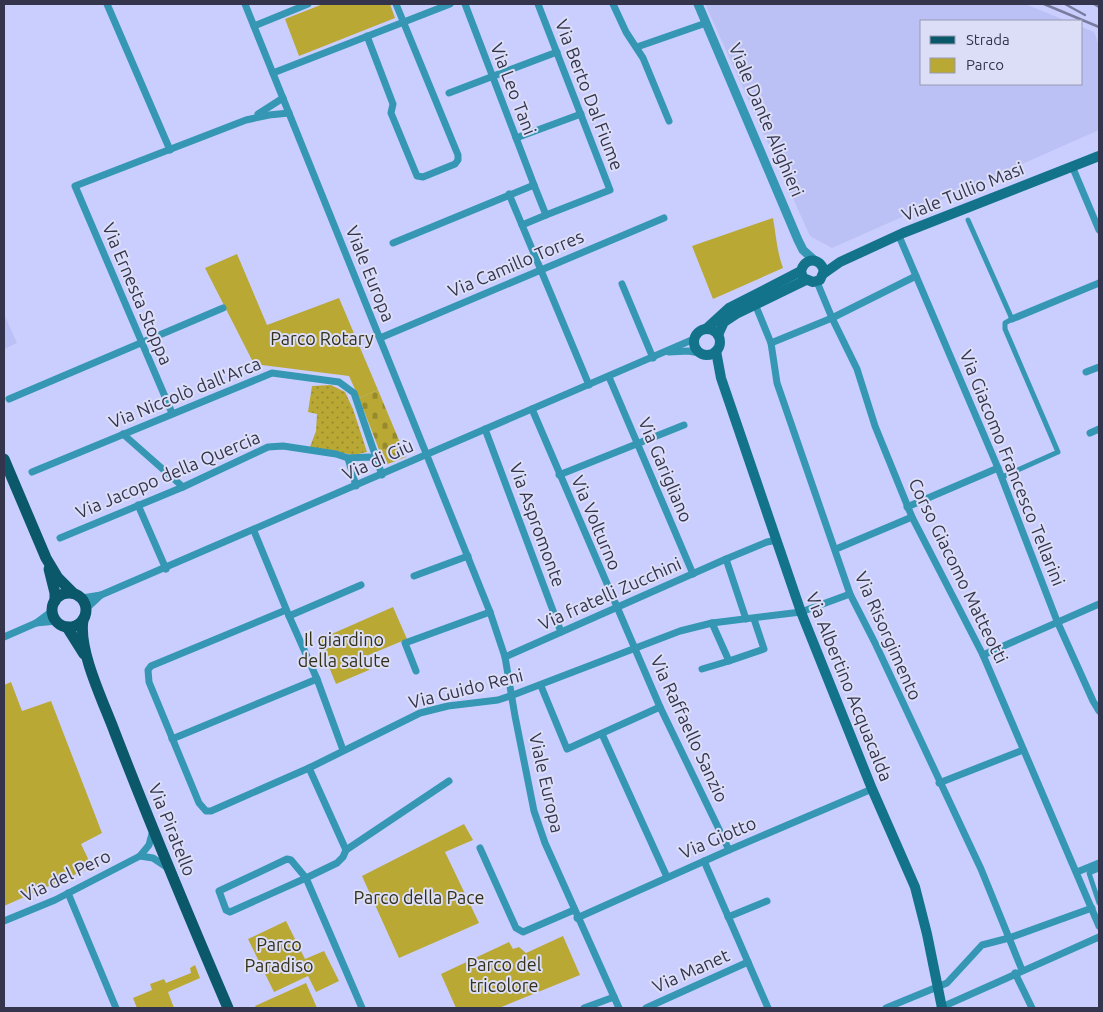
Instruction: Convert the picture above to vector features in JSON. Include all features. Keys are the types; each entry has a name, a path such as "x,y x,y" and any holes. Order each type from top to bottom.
{"main road":[{"name":"Viale Tullio Masi","path":"820,278 840,262 899,236 1099,156"},
{"name":"Viale Tullio Masi","path":"694,340 698,332 706,329 729,308 802,268 808,261 840,262"},
{"path":"802,268 802,274 806,280 813,282 820,278 823,267 817,261"},
{"path":"718,336 724,322 755,304 806,280"},
{"path":"694,340 694,347 702,354 716,351 720,344 718,336 713,330 706,329"},
{"name":"Via Albertino Acquacalda","path":"716,351 721,378 801,612 872,789 915,887 942,1008"},
{"name":"Via Albertino Acquacalda","path":"702,354 721,378"},
{"name":"Via Piratello","path":"4,459 46,558 58,578 81,605 82,627 88,662"},
{"name":"Via Piratello","path":"46,558 55,593 58,615 88,662 153,830 228,1008"},
{"path":"63,594 81,605 73,626 58,615 63,594"}],"street":[{"path":"107,4 170,150 246,120 268,114 289,114"},
{"name":"Viale Europa","path":"245,4 490,612 505,657 534,811 545,843 619,1008"},
{"path":"254,26 308,4"},
{"path":"366,36 393,104 391,113 419,177 457,162 458,155 396,4"},
{"path":"273,73 450,4"},
{"name":"Via Leo Tani","path":"465,4 546,215"},
{"name":"Via Berto Dal Fiume","path":"538,4 610,190 546,215"},
{"path":"613,4 626,32 637,47 669,121"},
{"name":"Viale Dante Alighieri","path":"698,4 803,250 802,268"},
{"path":"637,47 706,23"},
{"path":"449,94 557,52"},
{"path":"246,120 283,98"},
{"path":"516,138 581,114"},
{"name":"Via Ernesta Stoppa","path":"170,150 75,186 172,413"},
{"path":"1072,166 1099,230"},
{"path":"393,243 534,184"},
{"path":"510,194 589,385"},
{"path":"522,225 546,215"},
{"name":"Via Camillo Torres","path":"380,338 664,218"},
{"path":"968,220 1012,319"},
{"name":"Via Giacomo Francesco Tellarini","path":"899,236 1002,477 1057,622 1092,701 1099,711"},
{"name":"Viale Dante Alighieri","path":"803,250 817,261"},
{"path":"771,343 832,318 916,276"},
{"name":"Corso Giacomo Matteotti","path":"820,278 832,318 857,369 875,426 907,507 983,656 1092,908"},
{"path":"1002,477 1058,452 1005,329 1005,323 1099,283"},
{"path":"622,284 653,358"},
{"name":"Via Risorgimento","path":"755,304 771,343 777,383 850,594 876,645 939,783 981,869 1009,938 1032,1008"},
{"path":"9,399 223,308"},
{"name":"Via di Giù","path":"81,605 382,475 426,454 694,340"},
{"name":"Via di Giù","path":"666,353 688,351 702,354"},
{"path":"1086,372 1099,367"},
{"name":"Via Niccolò dall'Arca","path":"32,472 272,373 339,382 354,393 382,475"},
{"name":"Via Garigliano","path":"609,377 693,574"},
{"name":"Via Volturno","path":"532,409 634,648"},
{"path":"559,475 684,425"},
{"name":"Via Aspromonte","path":"485,429 561,632"},
{"path":"1090,433 1099,429"},
{"path":"123,434 183,487"},
{"name":"Via Jacopo della Quercia","path":"60,538 276,446 336,454 348,458 369,457 377,460"},
{"path":"348,458 356,486"},
{"path":"907,507 998,468"},
{"path":"138,505 166,569"},
{"path":"836,549 912,518"},
{"path":"254,531 317,680 343,750"},
{"name":"Via fratelli Zucchini","path":"505,657 726,559 767,542 777,540"},
{"path":"414,576 468,556"},
{"path":"702,669 764,649 726,559"},
{"path":"317,680 172,739 149,682 148,670 151,666 361,585"},
{"name":"Via Guido Reni","path":"172,739 199,803 206,811 211,811 309,768 420,713 448,706 498,700 513,696 680,630 712,623 801,612 850,594"},
{"name":"Via di Giù","path":"81,605 101,596"},
{"path":"983,656 1099,604"},
{"path":"416,671 405,644 490,612"},
{"path":"4,637 58,615"},
{"path":"36,623 58,615"},
{"path":"712,623 728,661"},
{"name":"Via Raffaello Sanzio","path":"634,648 660,707 729,850"},
{"path":"541,686 566,750 660,707"},
{"path":"602,734 667,877"},
{"path":"939,783 1023,750"},
{"path":"309,768 346,850"},
{"path":"362,1008 306,878 291,860 287,859 220,889 218,893 227,911 230,912 306,878 337,863 343,857 346,850 449,781"},
{"name":"Via Giotto","path":"480,848 516,928 523,932 576,914 667,877 872,789"},
{"path":"153,830 148,845 140,856 154,858 169,869"},
{"name":"Via del Pero","path":"4,921 55,900 140,856"},
{"path":"704,861 768,1008"},
{"path":"1077,872 1099,862"},
{"path":"1099,869 1089,873 1099,902"},
{"path":"68,893 116,1008"},
{"path":"728,917 767,900"},
{"path":"886,1008 947,983 982,946 1092,908 1099,926"},
{"path":"942,1008 1099,937"},
{"name":"Via Manet","path":"646,1008 748,962"},
{"path":"584,1008 614,997"}],"shaded area":[{"path":"705,4 1025,4 1065,20 920,20 920,85 1083,85 1083,27 1094,32 1099,45 1099,130 832,248 810,236"},
{"path":"4,314 17,343 4,349"}],"green space":[{"path":"323,4 390,4 395,18 299,56 285,19"},
{"path":"773,218 783,268 713,299 692,246"},
{"name":"Parco Rotary","path":"237,254 267,325 339,298 378,390 359,398 349,376 254,364 205,268"},
{"path":"331,385 345,392 353,409 367,452 354,455 310,447 316,431 317,414 308,412 312,386"},
{"path":"378,390 406,457 385,465 359,398"},
{"name":"Il giardino della salute","path":"393,607 407,639 364,657 369,670 336,684 318,640"},
{"path":"11,682 22,711 51,701 102,833 81,844 92,867 4,906 4,685"},
{"name":"Parco della Pace","path":"464,824 473,840 445,852 479,923 399,958 362,876"},
{"name":"Parco Paradiso","path":"286,921 305,959 324,951 339,981 316,992 308,976 274,992 248,939"},
{"name":"Parco del tricolore","path":"563,936 580,975 499,1008 456,1008 441,974 509,942 513,949 519,947 526,953"},
{"path":"195,965 200,978 168,992 174,1008 137,1008 133,998 152,990 150,984 164,979 166,983 191,973 190,968"},
{"path":"306,983 317,1008 256,1008 255,1006"}],"railway":[{"path":"1044,4 1082,20"},
{"path":"1065,4 1085,15"},
{"path":"1094,4 1099,7"},
{"path":"1083,20 1099,27"}]}
